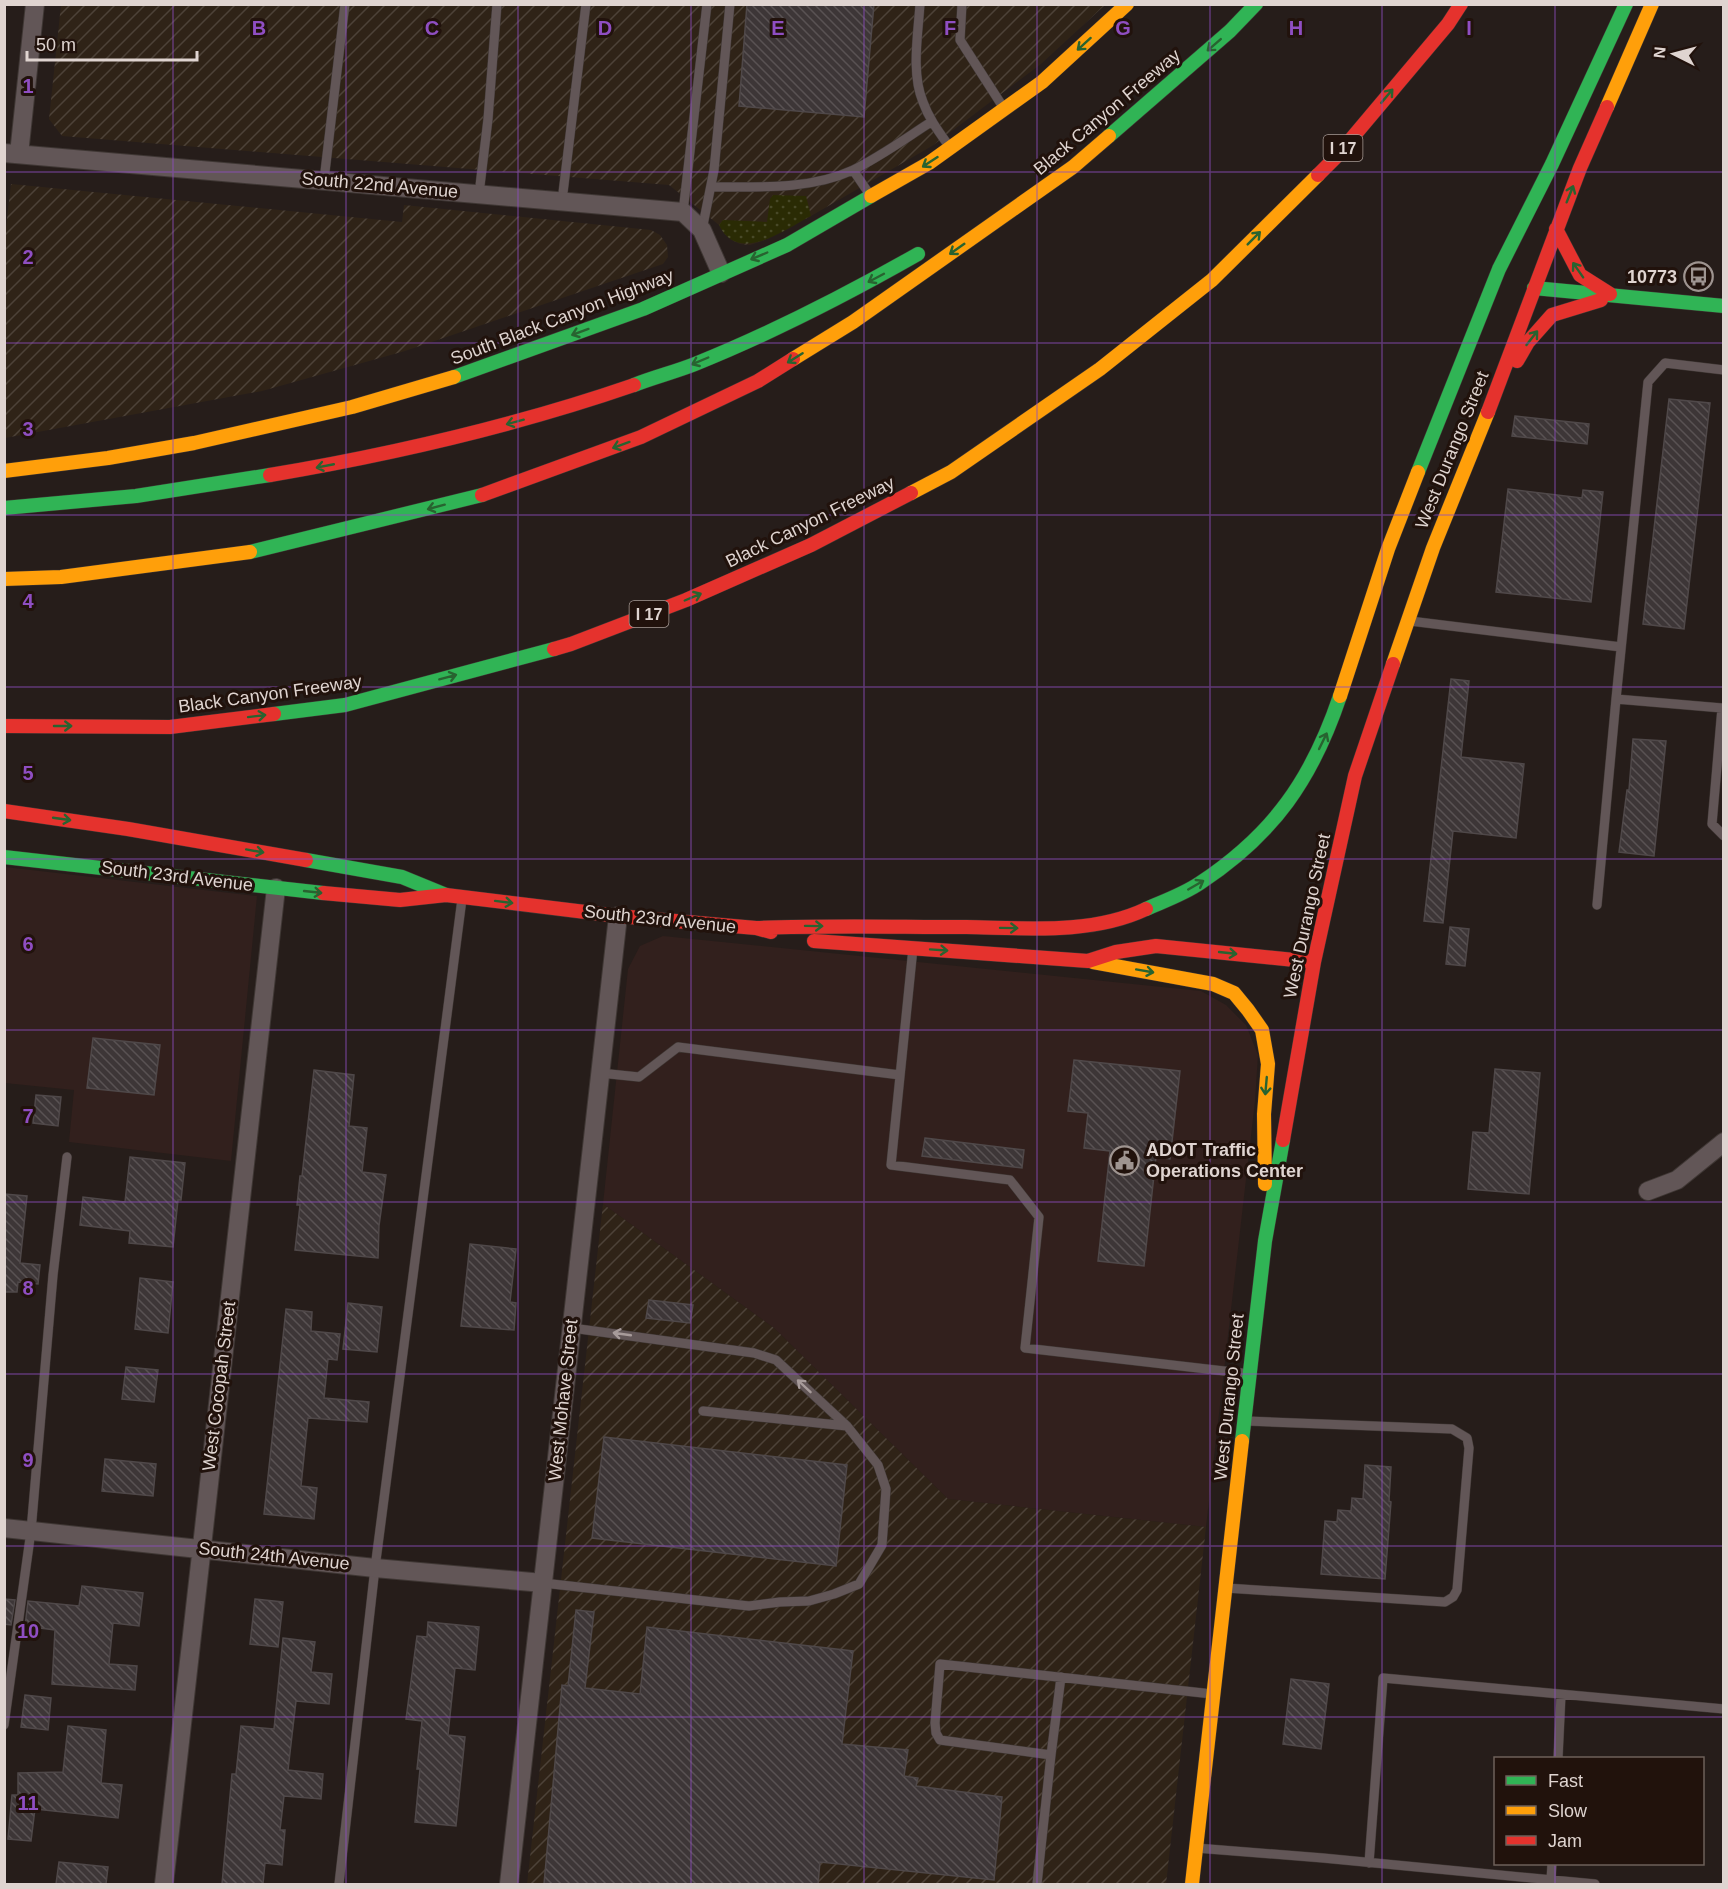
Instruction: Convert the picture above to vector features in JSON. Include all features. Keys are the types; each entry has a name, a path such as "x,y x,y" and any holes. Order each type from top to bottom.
{"main road":[{"name":"South Black Canyon Highway","path":"4,471 108,458 194,443 352,407 442,381 632,313 787,245 929,163 1042,82 1127,4"},
{"name":"Black Canyon Freeway","path":"4,579 61,577 239,555 486,494 641,437 758,381 853,322 1073,167 1230,32 1256,4"},
{"name":"Black Canyon Freeway","path":"4,726 170,727 345,705 571,644 686,600 811,545 951,472 1100,369 1212,280 1336,157 1448,24 1461,4"},
{"path":"756,928 1089,926 1138,913 1198,885 1253,842 1279,814 1299,786 1327,734 1348,664 1388,549 1460,364 1499,270 1552,164 1626,4"},
{"name":"West Durango Street","path":"1192,1884 1265,1241 1314,962 1355,776 1433,548 1490,406 1580,168 1652,4"},
{"path":"953,235 1073,167"},
{"path":"1556,230 1580,275 1615,296"},
{"path":"4,508 130,496 218,485 293,472 393,453 551,413 693,364 757,337 823,306 933,246"},
{"path":"1534,288 1724,306"},
{"path":"1490,406 1528,342 1552,315 1615,296"},
{"path":"4,811 151,833 402,878 446,895"},
{"name":"South 23rd Avenue","path":"4,857 400,900 446,895 618,916 756,928 799,940 1088,961 1116,952 1156,946 1314,962"},
{"path":"1088,961 1213,984 1234,993 1262,1030 1268,1064 1264,1114 1265,1241"}],"street":[{"path":"12,153 35,4"},
{"name":"South 22nd Avenue","path":"12,153 683,212"},
{"path":"683,212 702,230 721,273"},
{"name":"West Cocopah Street","path":"164,1884 276,888"},
{"name":"West Mohave Street","path":"509,1884 618,916"},
{"path":"1648,1191 1677,1180 1724,1142"},
{"name":"South 24th Avenue","path":"4,1528 375,1568 543,1583"}],"lane":[{"path":"324,180 345,4"},
{"path":"479,194 488,119 497,4"},
{"path":"562,201 586,4"},
{"path":"683,212 707,4"},
{"path":"702,230 712,187 730,4"},
{"path":"920,4 917,72 921,99 932,122 950,148"},
{"path":"962,4 960,40 1004,109"},
{"path":"712,187 760,187 823,180 853,170 932,122"},
{"path":"853,170 871,196"},
{"path":"1597,905 1648,382 1665,363 1724,370"},
{"path":"1408,621 1621,647"},
{"path":"1616,699 1723,707 1712,824 1724,836"},
{"path":"339,1884 375,1568 462,897"},
{"path":"913,948 891,1166 1010,1180 1039,1217 1025,1348 1250,1374"},
{"path":"600,1073 639,1077 678,1047 900,1075"},
{"path":"4,1725 31,1531 53,1275 67,1157"},
{"path":"543,1583 749,1606 809,1601 859,1584 882,1545 886,1489 878,1465 847,1426 776,1360 764,1355 572,1328"},
{"path":"703,1411 847,1426"},
{"path":"1226,1588 1445,1602 1454,1598 1457,1590 1469,1448 1467,1438 1460,1432 1452,1429 1245,1421"},
{"path":"1051,1755 940,1740 935,1723 940,1664 1214,1694"},
{"path":"1037,1884 1061,1677"},
{"path":"1369,1863 1383,1678 1724,1709"},
{"path":"1558,1757 1561,1695"},
{"path":"1196,1848 1595,1884"},
{"path":"1551,1880 1552,1865"}],"shaded area":[{"path":"61,5 1105,5 1041,64 932,146 811,216 750,245 732,240 719,225 669,185 62,136 49,119"},
{"path":"11,184 402,222 404,205 651,230 660,235 667,245 668,257 663,264 405,351 262,391 5,438 4,244"},
{"path":"773,195 806,196 811,216 762,241 738,242 727,237 719,225 723,220 767,222 770,199"},
{"path":"5,867 257,896 231,1161 69,1142 74,1090 5,1083"},
{"path":"663,936 1201,991 1226,1005 1246,1025 1258,1055 1255,1101 1206,1527 948,1499 774,1328 603,1204 628,969 640,946"},
{"path":"603,1204 774,1328 948,1499 1206,1527 1166,1884 527,1884"}],"building":[{"path":"747,4 874,4 864,117 739,106"},
{"path":"1669,399 1710,403 1684,629 1643,624"},
{"path":"1515,416 1589,424 1587,444 1512,436"},
{"path":"1508,489 1582,498 1583,490 1603,492 1591,602 1496,592"},
{"path":"1451,679 1469,681 1461,757 1524,764 1516,838 1453,831 1443,923 1424,921"},
{"path":"1633,739 1666,741 1654,856 1619,852 1627,790 1629,790"},
{"path":"1450,927 1469,929 1465,966 1446,964"},
{"path":"93,1038 160,1045 154,1095 87,1088"},
{"path":"1074,1060 1180,1071 1170,1159 1156,1157 1144,1266 1098,1261 1110,1151 1084,1148 1088,1113 1068,1111"},
{"path":"1495,1069 1540,1073 1529,1194 1468,1189 1473,1132 1489,1133"},
{"path":"314,1070 354,1075 349,1126 367,1128 362,1172 386,1175 379,1226 378,1258 295,1250 300,1205 297,1205 300,1176 302,1176"},
{"path":"36,1095 61,1097 58,1126 33,1123"},
{"path":"925,1138 1024,1150 1022,1168 922,1156"},
{"path":"130,1157 185,1163 173,1247 129,1243 130,1231 80,1225 83,1197 125,1202"},
{"path":"4,1194 27,1196 20,1263 40,1265 38,1284 18,1282 17,1292 4,1292"},
{"path":"470,1244 516,1249 510,1302 516,1303 514,1330 461,1326"},
{"path":"140,1278 173,1282 168,1333 135,1329"},
{"path":"649,1300 693,1305 690,1323 646,1318"},
{"path":"348,1303 382,1307 377,1352 343,1349"},
{"path":"286,1309 312,1312 311,1331 340,1334 337,1360 328,1359 324,1398 369,1402 367,1422 308,1418 301,1486 317,1488 314,1519 264,1514"},
{"path":"126,1367 158,1370 154,1402 122,1399"},
{"path":"604,1437 847,1465 836,1566 592,1538"},
{"path":"105,1459 156,1464 153,1496 102,1491"},
{"path":"1365,1465 1391,1467 1389,1501 1391,1502 1385,1579 1321,1574 1325,1521 1337,1522 1338,1510 1351,1511 1352,1498 1363,1499"},
{"path":"82,1586 143,1593 139,1626 113,1623 109,1664 137,1666 135,1690 52,1684 55,1630 25,1626 28,1601 79,1606"},
{"path":"4,1599 15,1600 11,1625 4,1624"},
{"path":"255,1599 283,1602 278,1647 250,1644"},
{"path":"576,1610 594,1612 585,1688 640,1694 647,1627 853,1651 842,1744 908,1750 904,1776 918,1778 916,1786 1002,1797 994,1880 820,1862 818,1884 544,1884 562,1685 568,1686"},
{"path":"428,1622 479,1627 475,1670 455,1668 448,1735 465,1737 456,1826 415,1822 422,1721 406,1719 417,1636 427,1637"},
{"path":"283,1638 315,1642 311,1672 332,1674 329,1704 296,1701 288,1770 323,1774 321,1799 284,1796 280,1830 285,1830 282,1865 265,1863 263,1884 222,1884 232,1774 236,1774 241,1726 274,1729"},
{"path":"1291,1679 1329,1684 1321,1749 1283,1744"},
{"path":"25,1695 51,1698 48,1730 21,1727"},
{"path":"68,1726 106,1730 101,1783 122,1785 118,1818 35,1809 31,1841 8,1839 12,1795 18,1795 18,1773 63,1772"},
{"path":"59,1862 108,1867 106,1884 56,1884"}],"traffic: fast":[{"path":"1109,136 1230,31 1256,4"},
{"path":"1418,472 1499,269 1552,164 1626,4"},
{"path":"454,377 643,309 787,245 871,196"},
{"path":"634,385 695,364 752,340 836,299 918,254"},
{"path":"1534,288 1724,306"},
{"path":"4,508 136,496 270,475"},
{"path":"250,552 482,495"},
{"path":"274,714 345,705 554,649"},
{"path":"1146,909 1200,883 1249,845 1269,824 1303,779 1317,753 1340,696"},
{"path":"4,857 323,893"},
{"path":"306,860 402,877 446,895"},
{"path":"1242,1441 1265,1241 1283,1140"}],"traffic: slow":[{"path":"871,196 929,163 1042,82 1127,4"},
{"path":"1607,107 1652,4"},
{"path":"793,359 853,322 1073,167 1109,136"},
{"path":"911,493 951,472 1100,369 1212,280 1318,175"},
{"path":"4,471 108,458 194,443 352,407 454,377"},
{"path":"1393,664 1433,548 1488,412"},
{"path":"1340,696 1388,549 1418,472"},
{"path":"4,579 61,577 250,552"},
{"path":"1093,962 1213,984 1234,993 1248,1010 1262,1030 1268,1064 1264,1114 1265,1184"},
{"path":"1192,1884 1242,1441"}],"traffic: jam":[{"path":"1318,175 1336,157 1448,24 1461,4"},
{"path":"1488,412 1580,168 1607,107"},
{"path":"1556,229 1580,275 1610,294"},
{"path":"1517,361 1528,342 1552,315 1601,300"},
{"path":"482,495 641,437 758,381 793,359"},
{"path":"270,475 454,438 634,385"},
{"path":"554,649 686,600 811,545 911,493"},
{"path":"1283,1140 1314,962 1355,776 1393,664"},
{"path":"4,726 170,727 274,714"},
{"path":"4,811 128,829 306,860"},
{"path":"323,893 400,900 446,895 618,916 756,928 771,932"},
{"path":"756,928 861,926 1058,928 1103,923 1146,909"},
{"path":"814,941 1088,961 1116,952 1156,946 1314,962"}],"place":[{"name":"10773","path":"1698,277"},
{"name":"ADOT Traffic Operations Center","path":"1125,1160"}]}
